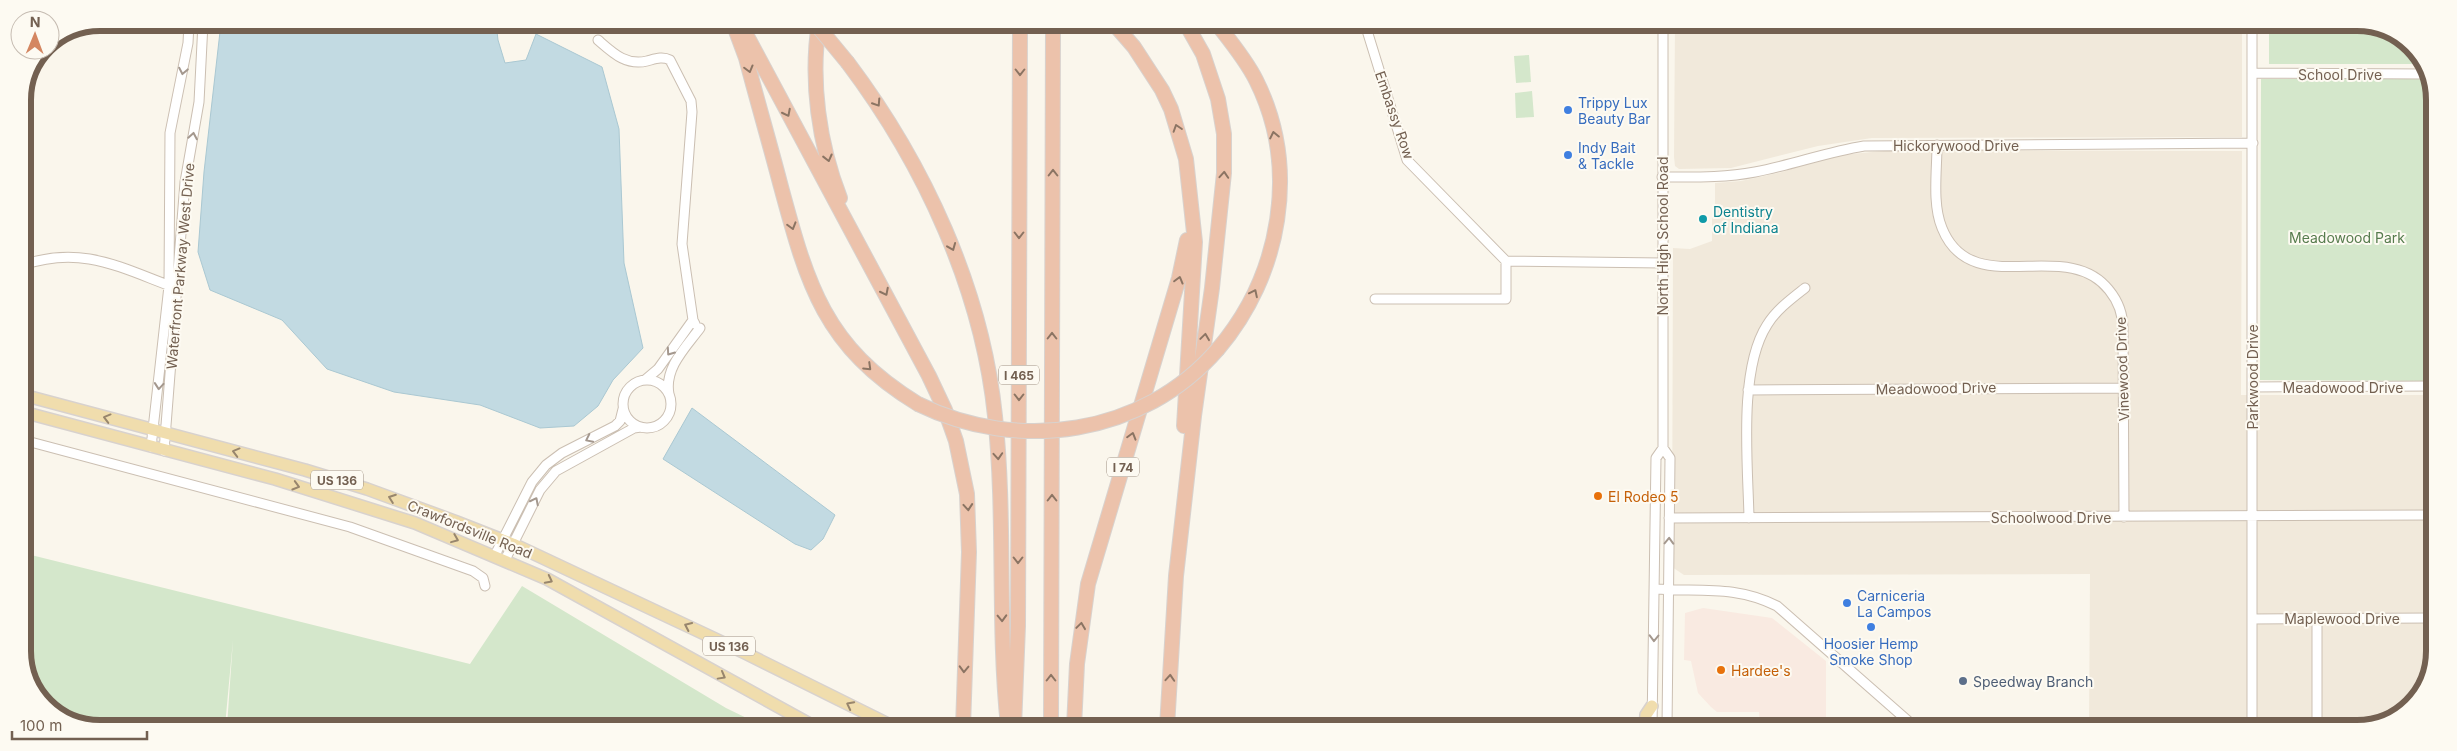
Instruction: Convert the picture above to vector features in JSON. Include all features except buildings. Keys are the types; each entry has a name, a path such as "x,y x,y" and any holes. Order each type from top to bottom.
{"highway":[{"path":"736,31 746,58 800,253 815,296 834,328 854,353 886,383 918,404 953,419 995,429 1041,432 1085,427 1126,414 1162,397 1192,375 1218,349 1246,310 1268,262 1277,226 1280,190 1275,137 1262,94 1244,61 1222,31"},
{"path":"744,31 818,173 862,249 945,410 956,441 963,472 969,515 970,552 963,720"},
{"path":"819,31 816,86 822,133 836,186 862,249"},
{"path":"822,31 878,104 933,206 959,265 983,345 995,416 999,479 1003,682 1007,720"},
{"name":"I 465","path":"1014,720 1018,626 1020,31"},
{"name":"I 465","path":"1051,720 1053,31"},
{"name":"I 74","path":"1074,720 1077,664 1088,584 1179,278 1191,210 1186,159 1171,109 1151,71 1120,31"},
{"path":"1167,720 1176,576 1194,416 1212,288 1224,173 1224,134 1218,99 1202,54 1190,31"},
{"path":"1176,576 1175,545 1195,242 1191,210"}],"main road":[{"name":"Crawfordsville Road","path":"31,398 278,463 367,489 508,542 753,657 880,720"},
{"name":"Crawfordsville Road","path":"31,414 356,504 415,523 500,558 568,590 801,720"},
{"path":"1646,720 1646,715 1652,706"}],"street":[{"name":"Waterfront Parkway West Drive","path":"164,451 167,434 173,287 170,133 189,31"},
{"name":"Waterfront Parkway West Drive","path":"151,447 185,182 199,102 203,31"},
{"name":"Embassy Row","path":"1367,31 1407,160 1506,261"},
{"name":"North High School Road","path":"1663,31 1663,448 1670,458 1667,720"},
{"name":"Parkwood Drive","path":"2252,31 2252,720"},
{"path":"508,542 540,490 556,470 634,428 655,427 666,419 671,407 668,379 696,324 682,244 692,112 691,101 670,60 661,57 640,62 630,62 616,56 598,40"},
{"name":"School Drive","path":"2252,73 2421,74"},
{"name":"Hickorywood Drive","path":"1662,177 1739,174 1864,146 2252,143"},
{"name":"Vinewood Drive","path":"1937,145 1938,213 1948,241 1963,255 1982,264 2071,267 2086,271 2100,280 2116,300 2122,316 2124,517"},
{"path":"31,263 56,256 85,257 101,260 173,287"},
{"path":"1375,299 1506,299 1506,261 1662,263"},
{"path":"1748,518 1748,390 1753,354 1761,334 1773,316 1805,288"},
{"path":"500,558 532,482 542,470 562,453 615,426 620,421 627,390 633,384 645,380 655,373 696,324"},
{"path":"645,380 658,382 669,394"},
{"name":"Meadowood Drive","path":"2252,387 2426,386"},
{"name":"Meadowood Drive","path":"1748,390 2123,388"},
{"path":"623,409 629,420 641,428"},
{"path":"31,442 350,527 473,571 483,578 485,586"},
{"name":"North High School Road","path":"1652,720 1656,458 1663,448"},
{"name":"Schoolwood Drive","path":"1670,518 2426,515"},
{"path":"1655,589 1730,590 1750,595 1777,606 1907,720"},
{"name":"Maplewood Drive","path":"2252,619 2426,618"},
{"path":"2317,619 2317,720"}],"shaded area":[{"path":"1675,31 2242,31 2242,137 1872,138 1818,146 1731,168 1679,169 1675,166"},
{"path":"1894,150 2242,151 2241,395 2426,395 2426,651 2421,677 2409,696 2391,711 2379,716 2357,720 2089,720 2090,574 1684,575 1672,567 1673,248 1690,249 1712,241 1712,217 1715,217 1715,183 1741,181 1782,172 1830,156"},
{"path":"1703,608 1772,618 1826,661 1826,720 1760,720 1759,712 1717,712 1698,693 1691,661 1684,660 1685,613"}],"green space":[{"path":"2269,31 2357,31 2387,38 2406,51 2416,64 2269,64"},
{"path":"1529,55 1531,82 1516,83 1514,56"},
{"name":"Meadowood Park","path":"2261,79 2422,79 2426,96 2426,381 2260,380"},
{"path":"1532,91 1534,117 1516,118 1515,93"},
{"path":"31,555 470,664 522,586 726,708 751,720 227,720 233,640 226,720 100,720 74,715 55,703 48,696 36,677 31,655"}],"water":[{"path":"220,31 497,31 505,63 526,60 536,34 602,67 619,129 624,263 643,348 613,380 598,406 574,426 540,428 480,405 394,392 327,369 282,320 210,290 198,252 204,172"},
{"path":"692,408 835,515 823,539 811,550 795,544 663,459"}],"place":[{"name":"Trippy Lux Beauty Bar","path":"1568,110"},
{"name":"Indy Bait & Tackle","path":"1568,155"},
{"name":"Dentistry of Indiana","path":"1703,219"},
{"name":"El Rodeo 5","path":"1598,496"},
{"name":"Carniceria La Campos","path":"1847,603"},
{"name":"Hoosier Hemp Smoke Shop","path":"1871,627"},
{"name":"Hardee's","path":"1721,670"},
{"name":"Speedway Branch","path":"1963,681"}]}
